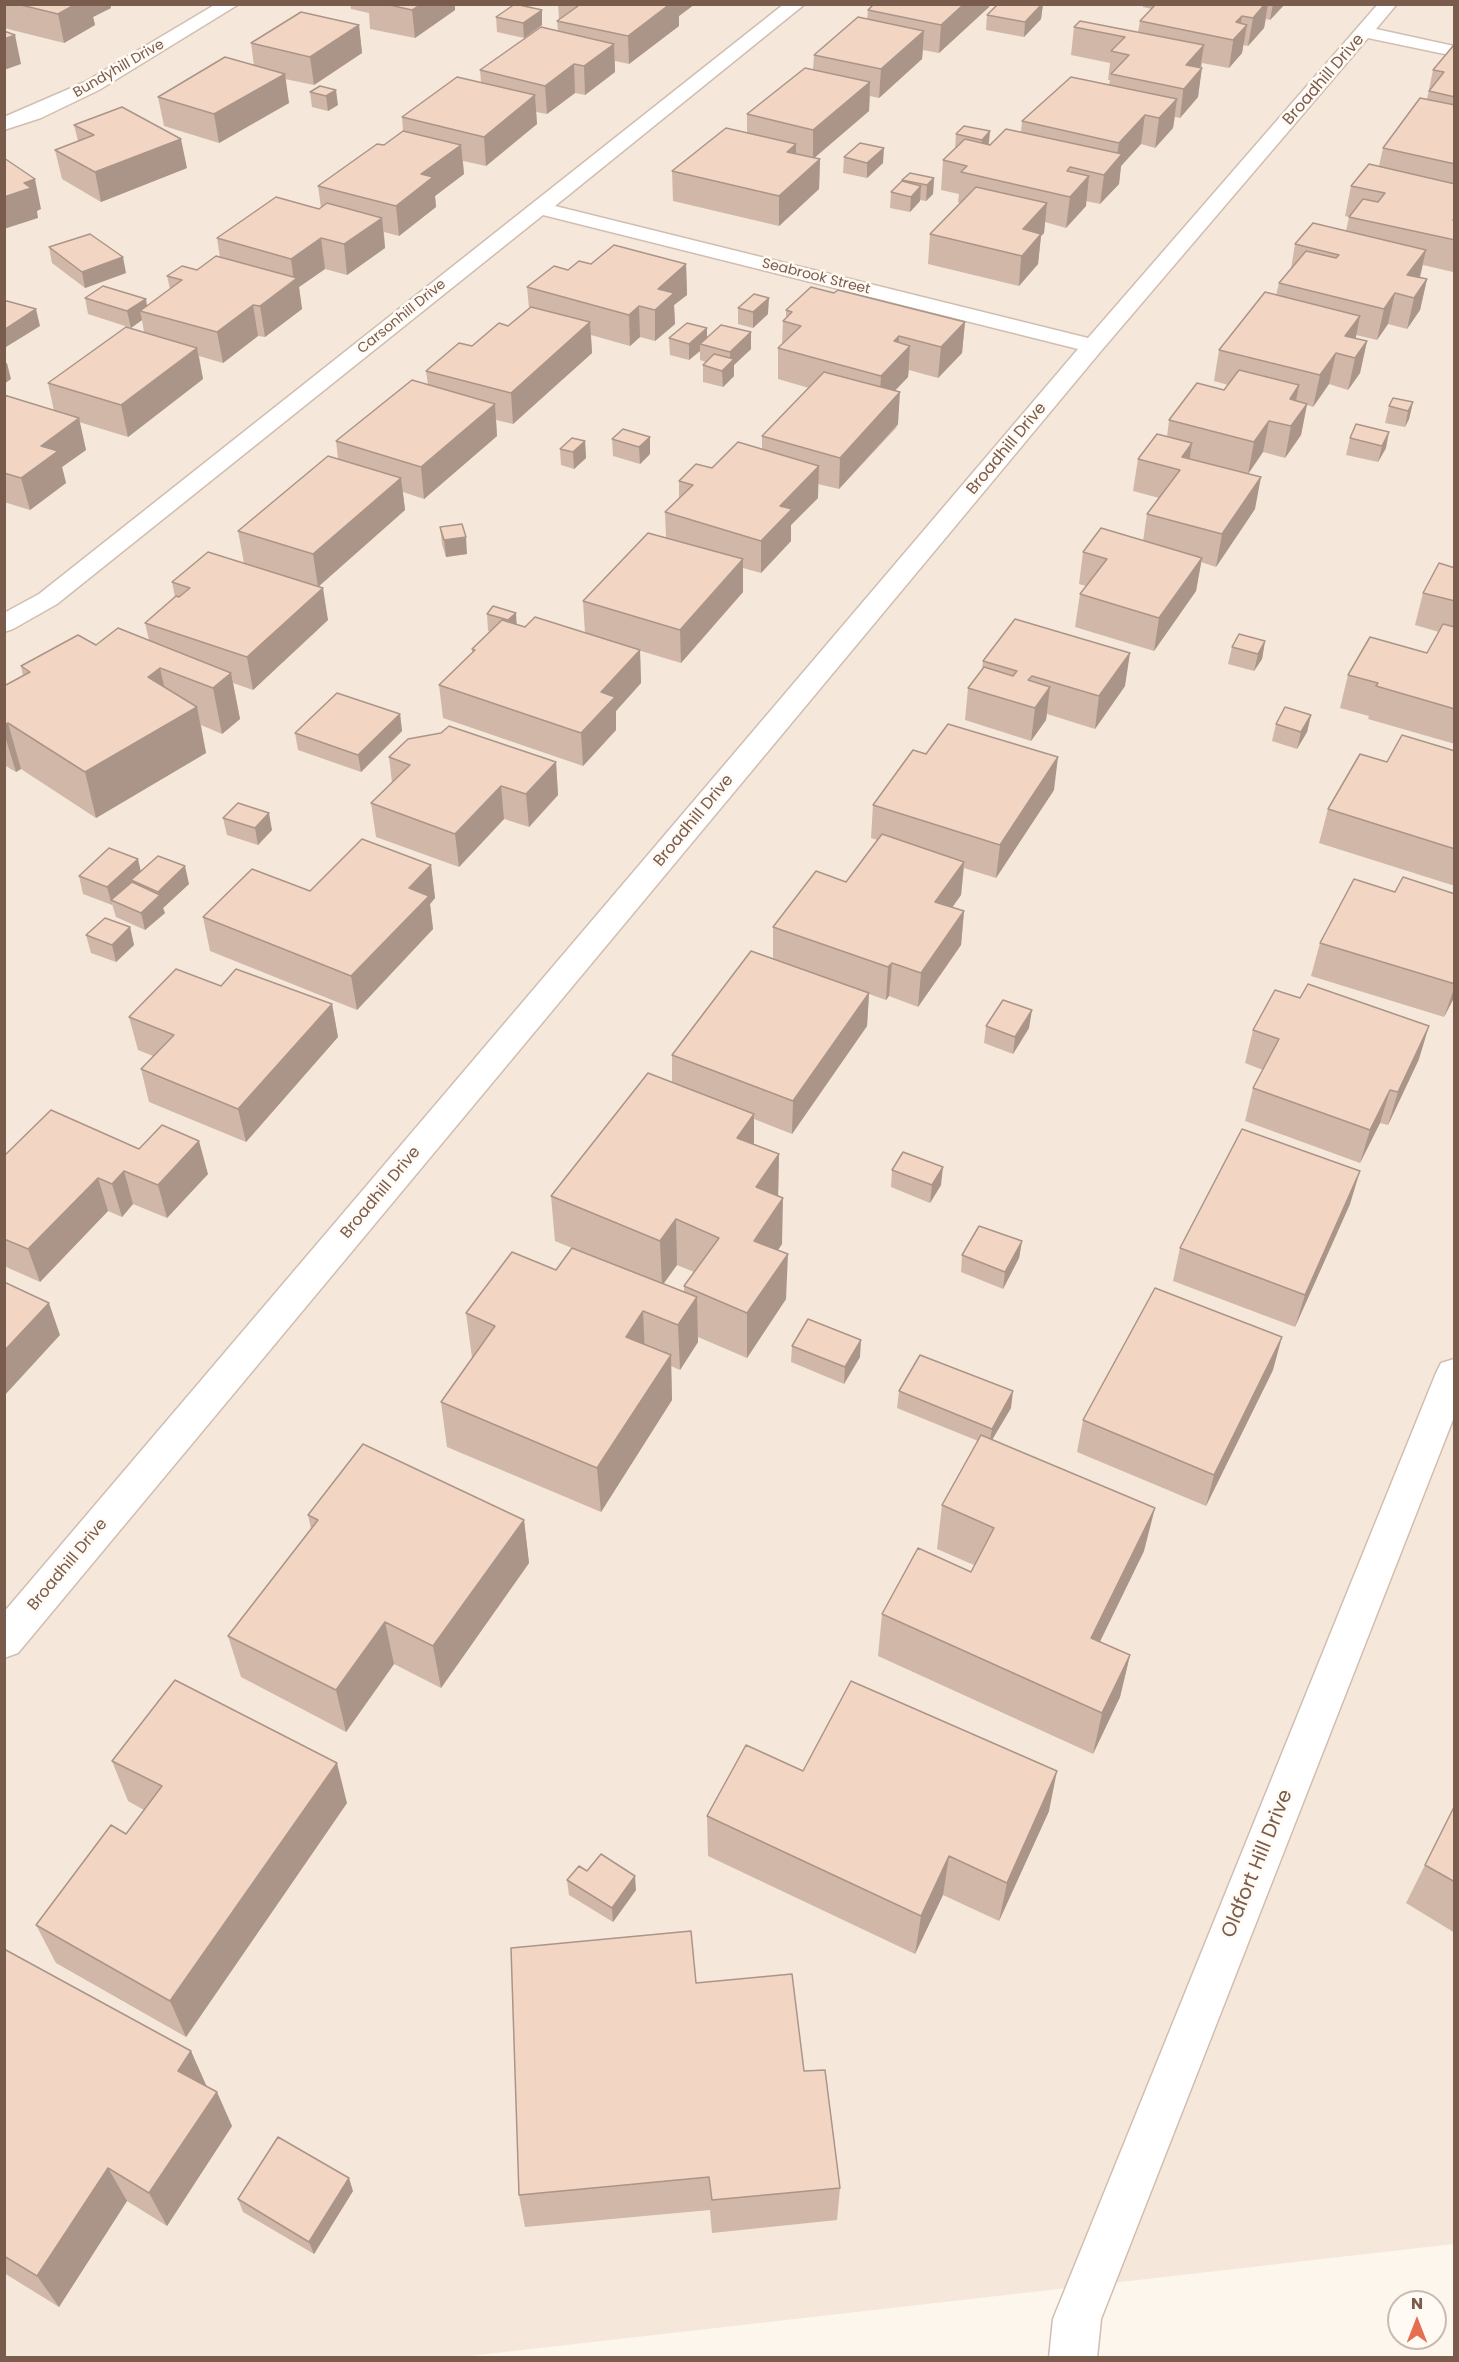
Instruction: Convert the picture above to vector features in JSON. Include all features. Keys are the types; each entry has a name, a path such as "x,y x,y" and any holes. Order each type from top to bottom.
{"street":[{"name":"Bundyhill Drive","path":"4,124 28,116 82,91 230,4"},
{"name":"Carsonhill Drive","path":"4,624 48,599 796,4"},
{"name":"Broadhill Drive","path":"4,1641 1093,346 1388,4"},
{"path":"1365,32 1455,51"},
{"name":"Seabrook Street","path":"538,208 1093,346"},
{"name":"Oldfort Hill Drive","path":"1073,2358 1077,2319 1455,1373"}],"shaded area":[{"path":"5,5 1454,5 1454,2244 461,2357 5,2358"}],"building":[{"path":"17,4 76,4 58,14"},
{"path":"385,4 421,4 412,10"},
{"path":"515,4 542,10 523,23 496,17"},
{"path":"571,4 670,4 628,36 557,21 578,6"},
{"path":"874,4 964,4 941,25 868,10"},
{"path":"998,4 1042,4 1025,22 987,15"},
{"path":"1156,4 1265,4 1253,18 1242,16 1236,22 1247,25 1233,40 1140,21"},
{"path":"301,12 359,25 310,57 251,43"},
{"path":"858,17 924,31 881,69 814,55"},
{"path":"1080,21 1204,45 1186,65 1202,68 1184,89 1111,74 1129,55 1111,51 1125,37 1074,27"},
{"path":"541,27 614,44 584,66 574,64 545,86 480,70"},
{"path":"4,31 15,35 4,39"},
{"path":"1455,46 1455,97 1429,91 1444,72 1433,70"},
{"path":"225,57 285,74 214,114 158,97"},
{"path":"805,68 870,82 813,130 747,114"},
{"path":"457,77 535,95 484,137 402,117"},
{"path":"1071,77 1177,99 1159,118 1145,115 1119,143 1022,121"},
{"path":"320,86 336,90 326,96 310,92"},
{"path":"1420,98 1455,105 1455,164 1383,148"},
{"path":"122,107 181,139 95,172 55,150 94,135 74,125"},
{"path":"964,126 990,131 982,140 956,134"},
{"path":"726,128 796,144 787,152 820,159 779,196 672,171"},
{"path":"1006,129 1122,154 1104,175 1070,167 1067,171 1089,176 1070,197 961,172 967,166 943,160 965,139 990,145"},
{"path":"403,131 461,145 421,174 433,177 396,206 318,186 377,144 384,145"},
{"path":"860,143 884,148 867,163 844,157"},
{"path":"4,158 35,179 24,183 31,188 4,197"},
{"path":"1369,164 1455,184 1455,218 1453,220 1455,220 1455,240 1349,217 1363,199 1378,202 1385,193 1351,186"},
{"path":"910,173 934,178 927,185 902,180"},
{"path":"902,181 921,186 911,197 891,192"},
{"path":"976,187 1047,203 1023,229 1041,234 1022,256 930,234"},
{"path":"276,197 319,209 327,203 382,218 344,244 321,238 291,259 217,238"},
{"path":"1313,223 1426,250 1407,275 1427,279 1414,298 1395,293 1384,309 1279,283 1306,251 1336,258 1339,255 1295,244"},
{"path":"90,234 123,257 82,272 49,247"},
{"path":"614,245 686,264 658,289 674,293 655,310 639,306 629,315 527,287 554,266 568,270 579,261 591,264"},
{"path":"216,256 297,278 260,306 253,305 217,332 140,311 182,280 167,276 182,266 197,270"},
{"path":"103,286 146,299 127,311 85,298"},
{"path":"811,287 834,293 838,290 965,322 941,347 899,336 894,341 910,346 881,376 778,348 801,326 783,321 792,312 786,310"},
{"path":"1265,292 1360,316 1345,336 1367,341 1355,358 1336,353 1320,375 1219,350"},
{"path":"754,294 769,298 753,312 738,308"},
{"path":"4,302 36,309 4,330"},
{"path":"531,307 590,322 511,393 426,371 459,343 472,346 499,323 508,326"},
{"path":"687,323 707,328 689,344 669,338"},
{"path":"721,325 751,332 730,352 700,344"},
{"path":"126,327 197,348 121,405 48,383"},
{"path":"714,354 734,359 722,371 703,365"},
{"path":"1239,370 1299,385 1290,399 1307,404 1291,426 1269,421 1254,442 1169,420 1197,383 1224,390"},
{"path":"824,372 900,392 840,458 762,436"},
{"path":"412,380 495,404 421,467 336,441"},
{"path":"4,395 79,418 41,446 58,451 21,478 4,473"},
{"path":"1393,398 1413,402 1408,411 1389,406"},
{"path":"1356,424 1389,432 1382,446 1350,438"},
{"path":"623,429 650,437 639,447 612,439"},
{"path":"1157,434 1192,443 1182,457 1261,477 1222,534 1147,514 1180,470 1138,459"},
{"path":"572,438 585,441 573,452 560,449"},
{"path":"738,442 819,466 780,506 792,509 761,541 665,512 693,485 679,481 696,464 712,468"},
{"path":"328,456 401,478 313,554 238,531"},
{"path":"462,524 466,537 444,540 440,527"},
{"path":"1101,528 1202,558 1159,618 1080,594 1107,559 1083,552"},
{"path":"648,533 743,559 680,630 583,601"},
{"path":"208,552 323,588 247,657 145,623 176,596 179,597 190,588 172,582"},
{"path":"1439,563 1455,568 1455,601 1423,593"},
{"path":"493,606 516,613 508,620 487,614"},
{"path":"535,617 640,650 601,692 615,697 581,733 439,685 502,620 525,627"},
{"path":"1015,619 1130,653 1099,696 1032,676 1028,680 1050,687 1035,708 968,688 984,667 1013,676 1017,671 983,661"},
{"path":"1443,624 1455,627 1455,709 1376,686 1378,683 1348,675 1370,637 1427,653"},
{"path":"118,628 231,673 213,688 160,668 148,677 197,707 85,772 8,723 4,725 4,686 30,672 21,666 78,635 96,645"},
{"path":"1239,634 1265,641 1258,654 1232,647"},
{"path":"337,693 400,714 358,755 295,733"},
{"path":"1285,707 1311,715 1301,732 1276,724"},
{"path":"948,724 1058,757 1000,845 873,805 913,750 926,754"},
{"path":"449,726 556,762 526,794 501,786 455,834 371,803 410,765 389,757 408,739 441,733"},
{"path":"1402,735 1455,751 1455,849 1328,809 1360,754 1387,762"},
{"path":"238,803 269,813 255,828 223,818"},
{"path":"882,834 964,862 935,902 964,911 921,973 892,963 888,967 773,927 816,871 846,882"},
{"path":"362,839 431,865 409,888 429,896 351,976 203,917 252,869 310,891"},
{"path":"109,848 138,859 107,887 79,876"},
{"path":"158,856 185,866 158,892 131,880"},
{"path":"1403,877 1455,894 1455,984 1320,943 1354,879 1395,892"},
{"path":"132,882 160,895 141,913 111,900"},
{"path":"105,918 130,927 112,945 86,935"},
{"path":"751,951 869,993 793,1101 672,1055"},
{"path":"176,969 221,986 236,969 332,1004 238,1109 141,1069 174,1035 129,1017"},
{"path":"1308,984 1429,1026 1398,1092 1390,1090 1370,1130 1253,1088 1279,1039 1253,1030 1275,990 1300,998"},
{"path":"1003,1000 1032,1010 1015,1037 986,1026"},
{"path":"648,1073 754,1114 737,1138 779,1154 756,1187 783,1198 754,1241 788,1254 747,1313 684,1286 719,1238 676,1219 660,1241 551,1196"},
{"path":"51,1110 139,1149 162,1125 199,1141 158,1185 124,1171 112,1184 98,1178 28,1249 4,1239 4,1156"},
{"path":"1242,1129 1360,1171 1305,1295 1180,1248"},
{"path":"903,1152 943,1167 932,1185 892,1170"},
{"path":"979,1226 1022,1241 1005,1272 962,1255"},
{"path":"572,1248 697,1297 678,1325 643,1311 626,1337 671,1355 597,1468 441,1402 495,1326 466,1313 512,1252 556,1270"},
{"path":"4,1282 49,1303 4,1351"},
{"path":"1155,1288 1282,1337 1214,1475 1083,1420"},
{"path":"808,1319 861,1340 845,1367 792,1346"},
{"path":"920,1355 1013,1391 992,1429 899,1391"},
{"path":"981,1435 1155,1508 1091,1638 1130,1655 1102,1713 882,1614 918,1548 971,1572 994,1528 942,1505"},
{"path":"363,1444 524,1520 433,1646 385,1622 336,1690 228,1636 318,1520 308,1515"},
{"path":"175,1680 337,1763 170,2001 36,1925 111,1825 126,1834 162,1786 112,1761"},
{"path":"851,1681 1057,1771 1007,1883 949,1856 921,1916 707,1816 746,1745 803,1771"},
{"path":"1455,1805 1455,1882 1425,1865"},
{"path":"601,1854 635,1876 612,1908 567,1880 579,1866 587,1871"},
{"path":"691,1931 696,1983 792,1974 804,2071 825,2070 840,2188 712,2200 709,2177 519,2195 511,1948"},
{"path":"4,1949 191,2051 178,2071 217,2092 149,2193 108,2168 37,2276 4,2256"},
{"path":"278,2137 349,2178 309,2242 238,2199"}]}
